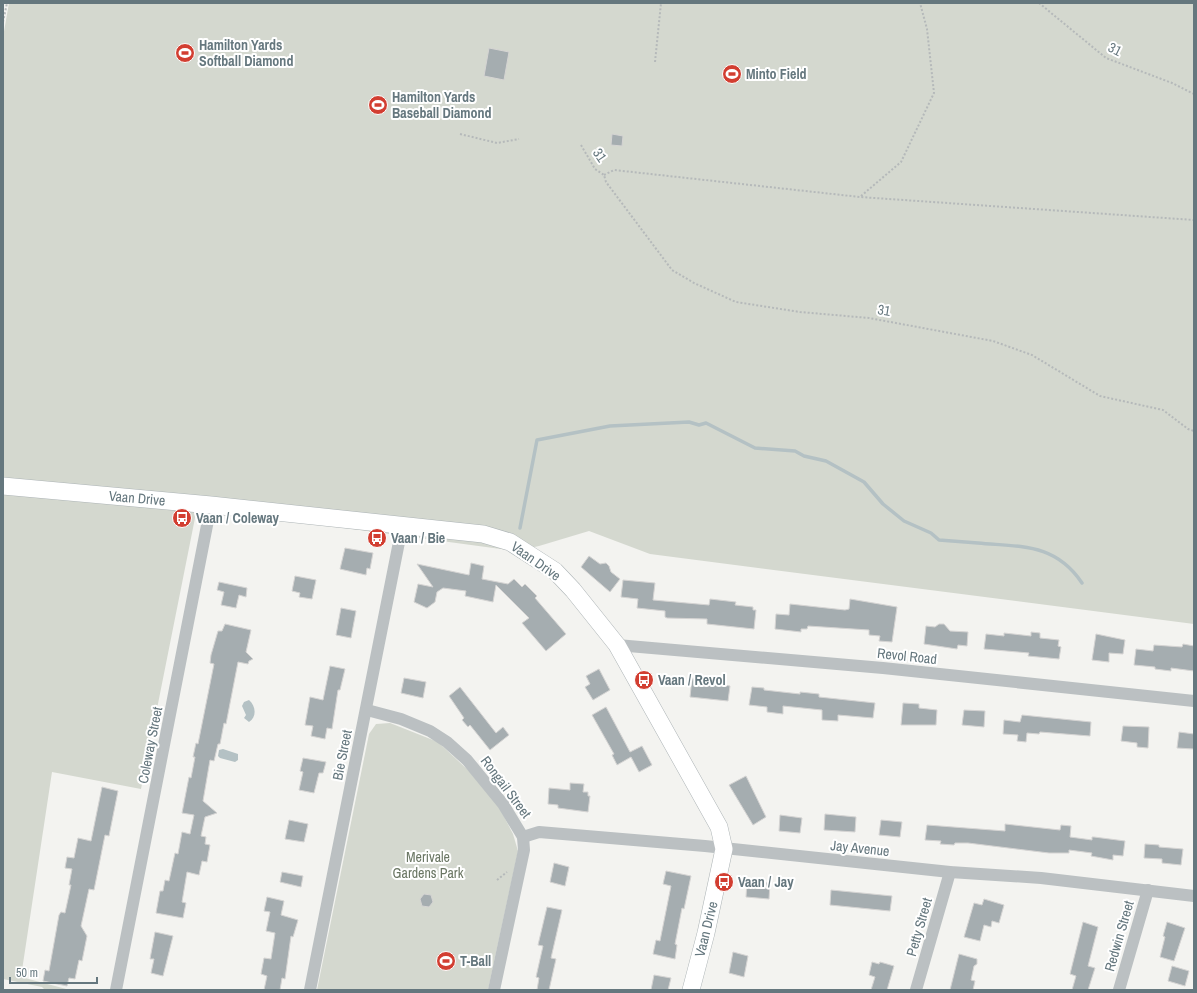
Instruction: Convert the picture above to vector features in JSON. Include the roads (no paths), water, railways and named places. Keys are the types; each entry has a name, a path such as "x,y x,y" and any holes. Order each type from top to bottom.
{"street":[{"name":"Vaan Drive","path":"3,486 211,505 402,527 483,534 510,542 555,571 573,590 617,645 719,826 724,849 706,933 691,990"},
{"name":"Coleway Street","path":"116,990 211,505"},
{"name":"Bie Street","path":"310,990 402,527"},
{"name":"Revol Road","path":"617,645 883,668 1194,701"},
{"name":"Rongail Street","path":"366,710 401,719 430,730 447,742 467,760 504,804 524,837 524,850 494,990"},
{"name":"Jay Avenue","path":"524,837 539,832 950,872 1041,878 1194,896"},
{"name":"Petty Street","path":"916,990 950,872"},
{"name":"Redwin Street","path":"1119,990 1148,890"}],"waterway":[{"path":"520,528 537,440 610,426 689,422 699,425 706,423 755,448 795,451 804,456 826,461 864,482 883,504 904,521 931,533 939,540 1009,545 1036,550 1049,554 1060,560 1072,570 1082,583"}],"place":[{"name":"Hamilton Yards Softball Diamond","path":"185,53"},
{"name":"Minto Field","path":"732,74"},
{"name":"Hamilton Yards Baseball Diamond","path":"378,105"},
{"name":"Vaan / Coleway","path":"182,518"},
{"name":"Vaan / Bie","path":"377,538"},
{"name":"Vaan / Revol","path":"644,680"},
{"name":"Vaan / Jay","path":"724,882"},
{"name":"T-Ball","path":"446,961"}],"park label":[{"name":"Merivale Gardens Park","path":"428,866"}]}
